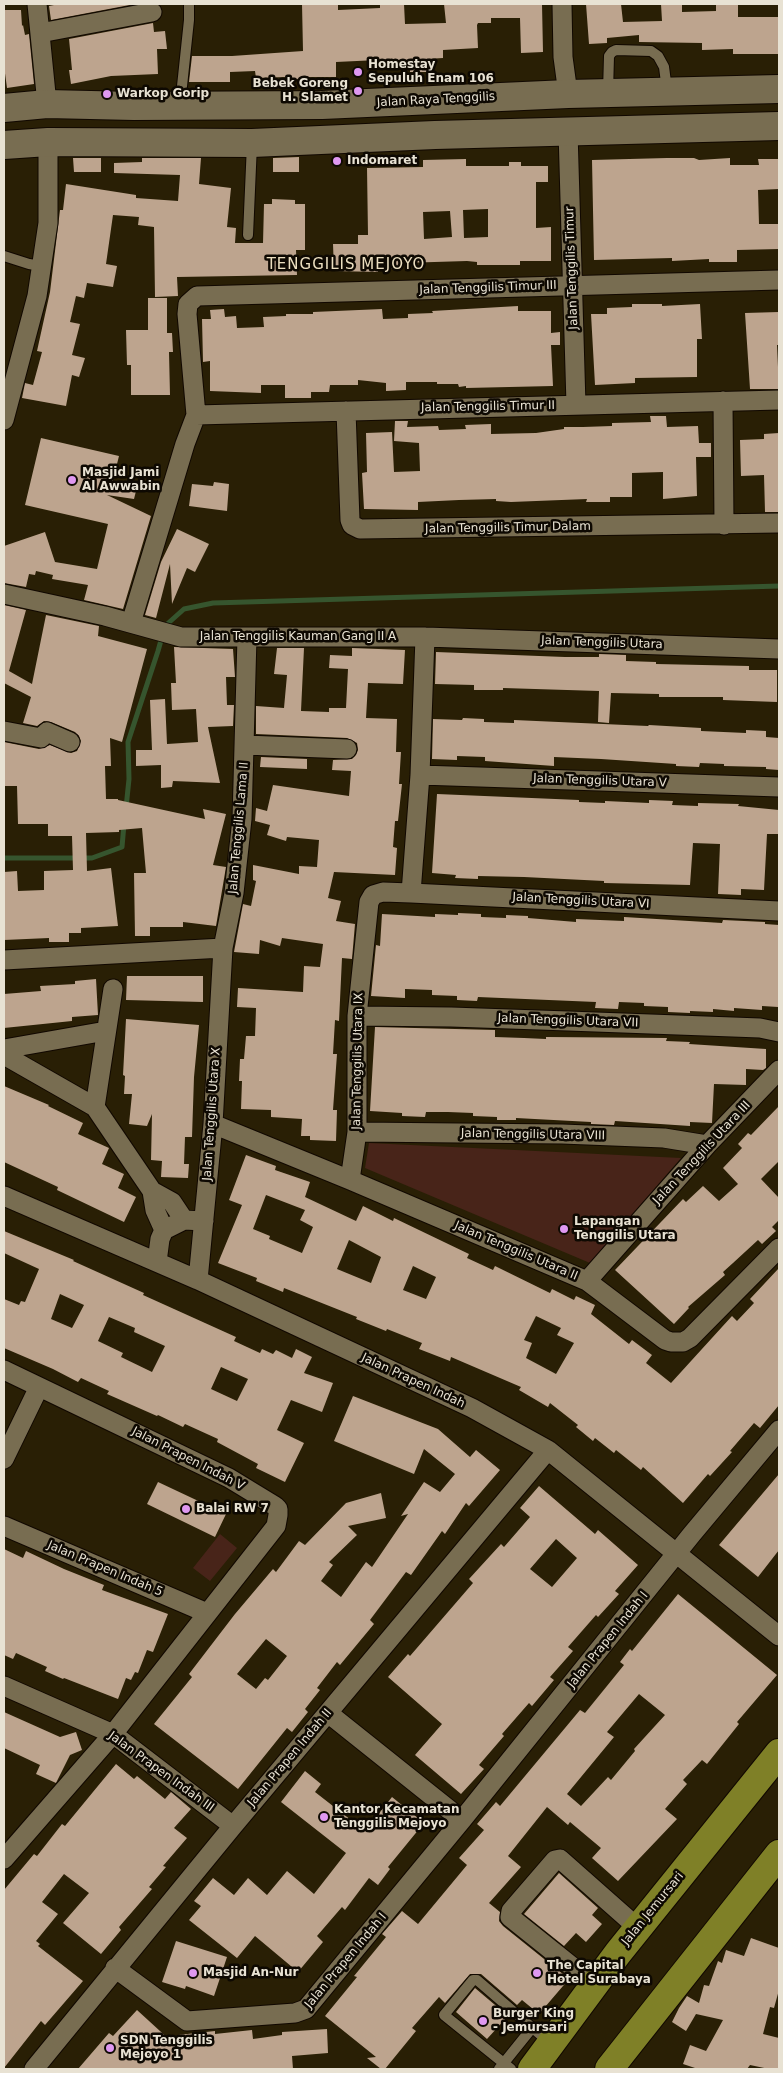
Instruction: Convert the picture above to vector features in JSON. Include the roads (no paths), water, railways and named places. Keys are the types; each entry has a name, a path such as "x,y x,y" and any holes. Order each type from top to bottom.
{"main road":[{"name":"Jalan Raya Tenggilis","path":"4,108 47,104 134,106 322,105 568,94 779,88"},
{"path":"321,140 322,105"},
{"path":"4,145 48,142 252,143 568,131 779,126"},
{"name":"Jalan Jemursari","path":"532,2069 542,2036 595,1985 638,1928 779,1753"},
{"path":"614,2067 779,1854"}],"street":[{"path":"37,4 47,104"},
{"path":"562,4 563,58 568,94"},
{"path":"40,32 152,12"},
{"name":"Jalan Tenggilis Timur","path":"568,131 576,405"},
{"path":"4,420 37,296 42,266 48,223 48,142"},
{"name":"Jalan Tenggilis Timur III","path":"196,415 187,314 188,304 197,296 779,280"},
{"name":"Jalan Tenggilis Timur II","path":"196,415 779,400"},
{"path":"723,401 724,525"},
{"name":"Jalan Tenggilis Timur Dalam","path":"346,411 350,520 352,525 360,529 779,524"},
{"path":"131,623 184,444 196,415"},
{"name":"Jalan Tenggilis Kauman Gang II A","path":"4,594 131,623 163,633 248,637 425,637"},
{"name":"Jalan Tenggilis Lama II","path":"223,948 234,893 240,841 246,745 248,637"},
{"path":"411,892 420,775 425,637"},
{"name":"Jalan Tenggilis Utara","path":"425,637 779,648"},
{"path":"4,731 41,738 47,732 70,742"},
{"path":"246,745 347,749"},
{"name":"Jalan Tenggilis Utara V","path":"420,775 779,787"},
{"name":"Jalan Tenggilis Utara VI","path":"383,892 779,911"},
{"name":"Jalan Tenggilis Utara IX","path":"350,1180 357,1132 357,1016 369,902 373,895 383,892"},
{"path":"4,960 223,948"},
{"name":"Jalan Tenggilis Utara X","path":"198,1280 213,1124 223,948"},
{"path":"95,1107 113,989"},
{"name":"Jalan Tenggilis Utara VII","path":"357,1016 568,1020 760,1028 779,1032"},
{"path":"4,1049 106,1031"},
{"path":"4,1055 95,1107 152,1190 172,1202 184,1220"},
{"name":"Jalan Tenggilis Utara III","path":"587,1281 707,1145 779,1070"},
{"name":"Jalan Tenggilis Utara II","path":"213,1124 587,1281 665,1340 676,1343 690,1338 779,1248"},
{"name":"Jalan Tenggilis Utara VIII","path":"357,1132 655,1137 707,1145"},
{"path":"152,1190 156,1213 164,1230"},
{"name":"Jalan Prapen Indah","path":"4,1196 198,1280 472,1408 548,1450 779,1636"},
{"path":"157,1262 160,1238 164,1230 184,1220 204,1221"},
{"name":"Jalan Prapen Indah V","path":"4,1370 230,1478 278,1509 276,1526 113,1734 7,1850"},
{"path":"4,1459 39,1387"},
{"name":"Jalan Prapen Indah I","path":"115,1968 189,2021 302,2011 311,2005 779,1430"},
{"name":"Jalan Prapen Indah II","path":"34,2069 115,1968 548,1450"},
{"name":"Jalan Prapen Indah 5","path":"4,1526 207,1613"},
{"name":"Jalan Prapen Indah III","path":"4,1686 113,1734 233,1826"},
{"path":"328,1713 462,1820"},
{"path":"595,1985 510,1917 510,1911 555,1860 560,1859 638,1928"}],"lane":[{"path":"175,105 189,20 188,4"},
{"path":"608,93 609,56 616,50 651,50 658,56 664,67 667,91"},
{"path":"248,235 252,143"},
{"path":"4,256 42,266"},
{"path":"477,1980 542,2036 505,2067 446,2017 444,2013 470,1982 477,1980"}],"waterway":[{"path":"126,808 129,779 128,742 165,626 184,609 213,603 779,586"},
{"path":"4,858 92,858 122,847 124,824"}],"place":[{"name":"Homestay Sepuluh Enam 106","path":"358,72"},
{"name":"Bebek Goreng H. Slamet","path":"358,91"},
{"name":"Warkop Gorip","path":"107,94"},
{"name":"Indomaret","path":"337,161"},
{"name":"Masjid Jami Al Awwabin","path":"72,480"},
{"name":"Lapangan Tenggilis Utara","path":"564,1229"},
{"name":"Balai RW 7","path":"186,1509"},
{"name":"Kantor Kecamatan Tenggilis Mejoyo","path":"324,1817"},
{"name":"Masjid An-Nur","path":"193,1973"},
{"name":"The Capital Hotel Surabaya","path":"537,1973"},
{"name":"Burger King - Jemursari","path":"483,2021"},
{"name":"SDN Tenggilis Mejoyo 1","path":"110,2048"}],"district":[{"name":"TENGGILIS MEJOYO","path":"346,265"}]}
